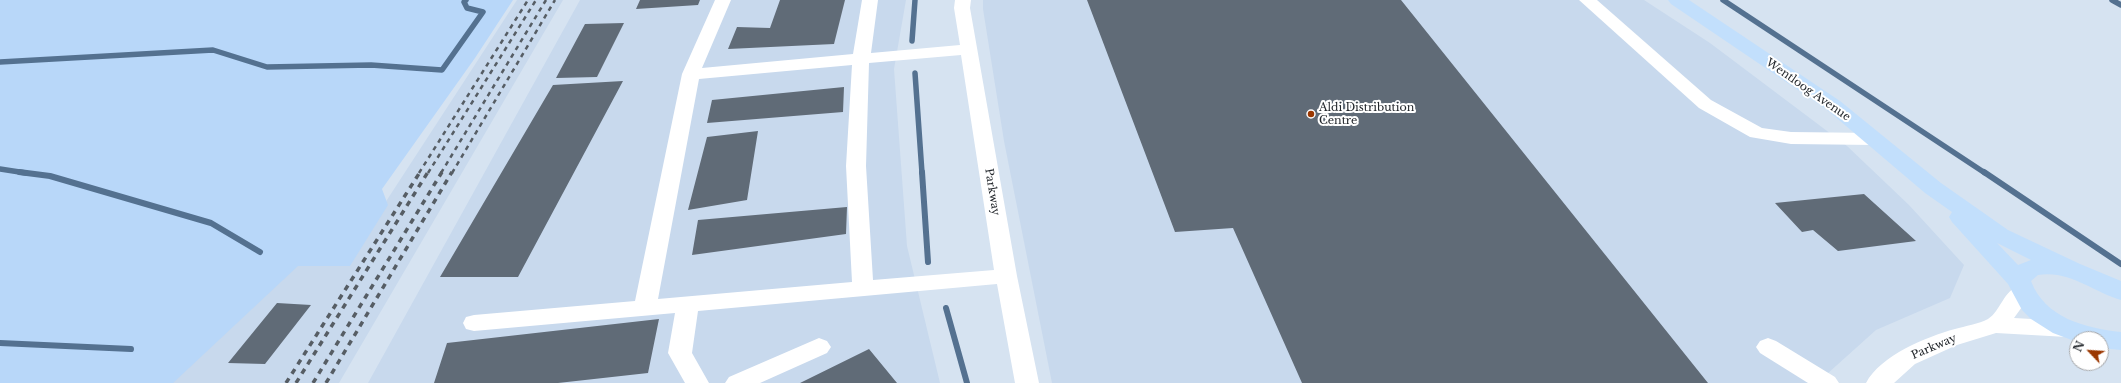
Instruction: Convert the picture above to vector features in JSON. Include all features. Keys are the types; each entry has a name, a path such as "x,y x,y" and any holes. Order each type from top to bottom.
{"main road":[{"name":"Wentloog Avenue","path":"1677,0 1833,105 1933,188 2000,234 2071,269 2093,276 2121,292"},
{"name":"Wentloog Avenue","path":"1933,188 2020,287 2037,310 2067,329 2074,331"},
{"name":"Wentloog Avenue","path":"2020,287 2023,272 2035,267 2050,266 2071,269"},
{"name":"Wentloog Avenue","path":"2109,340 2121,341"}],"street":[{"path":"645,308 691,74 724,0"},
{"path":"863,288 856,166 861,59 870,0"},
{"name":"Parkway","path":"963,0 962,8 968,49 1006,276 1027,383"},
{"path":"1587,0 1705,104 1757,133 1791,138 1874,139"},
{"path":"691,74 968,49"},
{"path":"474,323 1006,276"},
{"path":"1996,325 2020,287"},
{"path":"688,304 680,353 697,383"},
{"name":"Parkway","path":"1878,383 1907,358 1949,339 1996,325 2067,329"},
{"path":"737,383 819,347"},
{"path":"1768,347 1827,383"}],"shaded area":[{"path":"0,0 513,0 475,58 382,189 388,205 350,266 298,266 173,383 0,383"},
{"path":"517,0 563,0 339,383 162,383 297,264 344,266"},
{"path":"580,0 906,0 894,69 907,246 940,383 368,383"},
{"name":"Aldi Distribution Centre","path":"983,0 1644,0 1710,43 1847,146 1909,205 1964,265 1950,298 1876,330 1817,383 1052,383 1004,141 983,9"}],"building":[{"path":"640,0 700,0 698,5 636,9"},
{"path":"780,0 845,0 834,44 728,49 737,27 770,28"},
{"name":"Aldi Distribution Centre","path":"1087,0 1401,0 1708,383 1302,383 1233,228 1175,232"},
{"path":"624,23 597,77 556,78 585,24"},
{"path":"623,81 518,277 440,277 553,85"},
{"path":"844,87 843,112 707,123 712,100"},
{"path":"758,131 747,200 688,210 707,137"},
{"path":"1864,194 1916,241 1838,251 1813,230 1802,232 1775,203"},
{"path":"847,207 846,234 692,255 698,220"},
{"path":"277,303 311,305 265,364 228,363"},
{"path":"659,319 648,373 558,383 434,383 447,343"},
{"path":"869,349 897,383 800,383"}],"waterway":[{"path":"0,62 213,50 267,67 371,65 442,70 483,12 467,8 464,2 466,0"},
{"path":"912,41 915,0"},
{"path":"1723,0 1985,173"},
{"path":"2112,0 2121,5"},
{"path":"915,73 922,173"},
{"path":"0,169 22,172"},
{"path":"22,172 50,176 211,223 260,252"},
{"path":"922,172 928,262"},
{"path":"1984,172 2121,264"},
{"path":"946,308 967,383"},
{"path":"0,343 131,349"}],"railway":[{"path":"419,173 528,0"},
{"path":"428,173 536,0"},
{"path":"441,173 546,0"},
{"path":"452,173 555,0"},
{"path":"286,383 420,172"},
{"path":"296,383 428,172"},
{"path":"313,383 442,172"},
{"path":"326,383 452,172"}],"place":[{"name":"Aldi Distribution Centre","path":"1311,114"}]}
